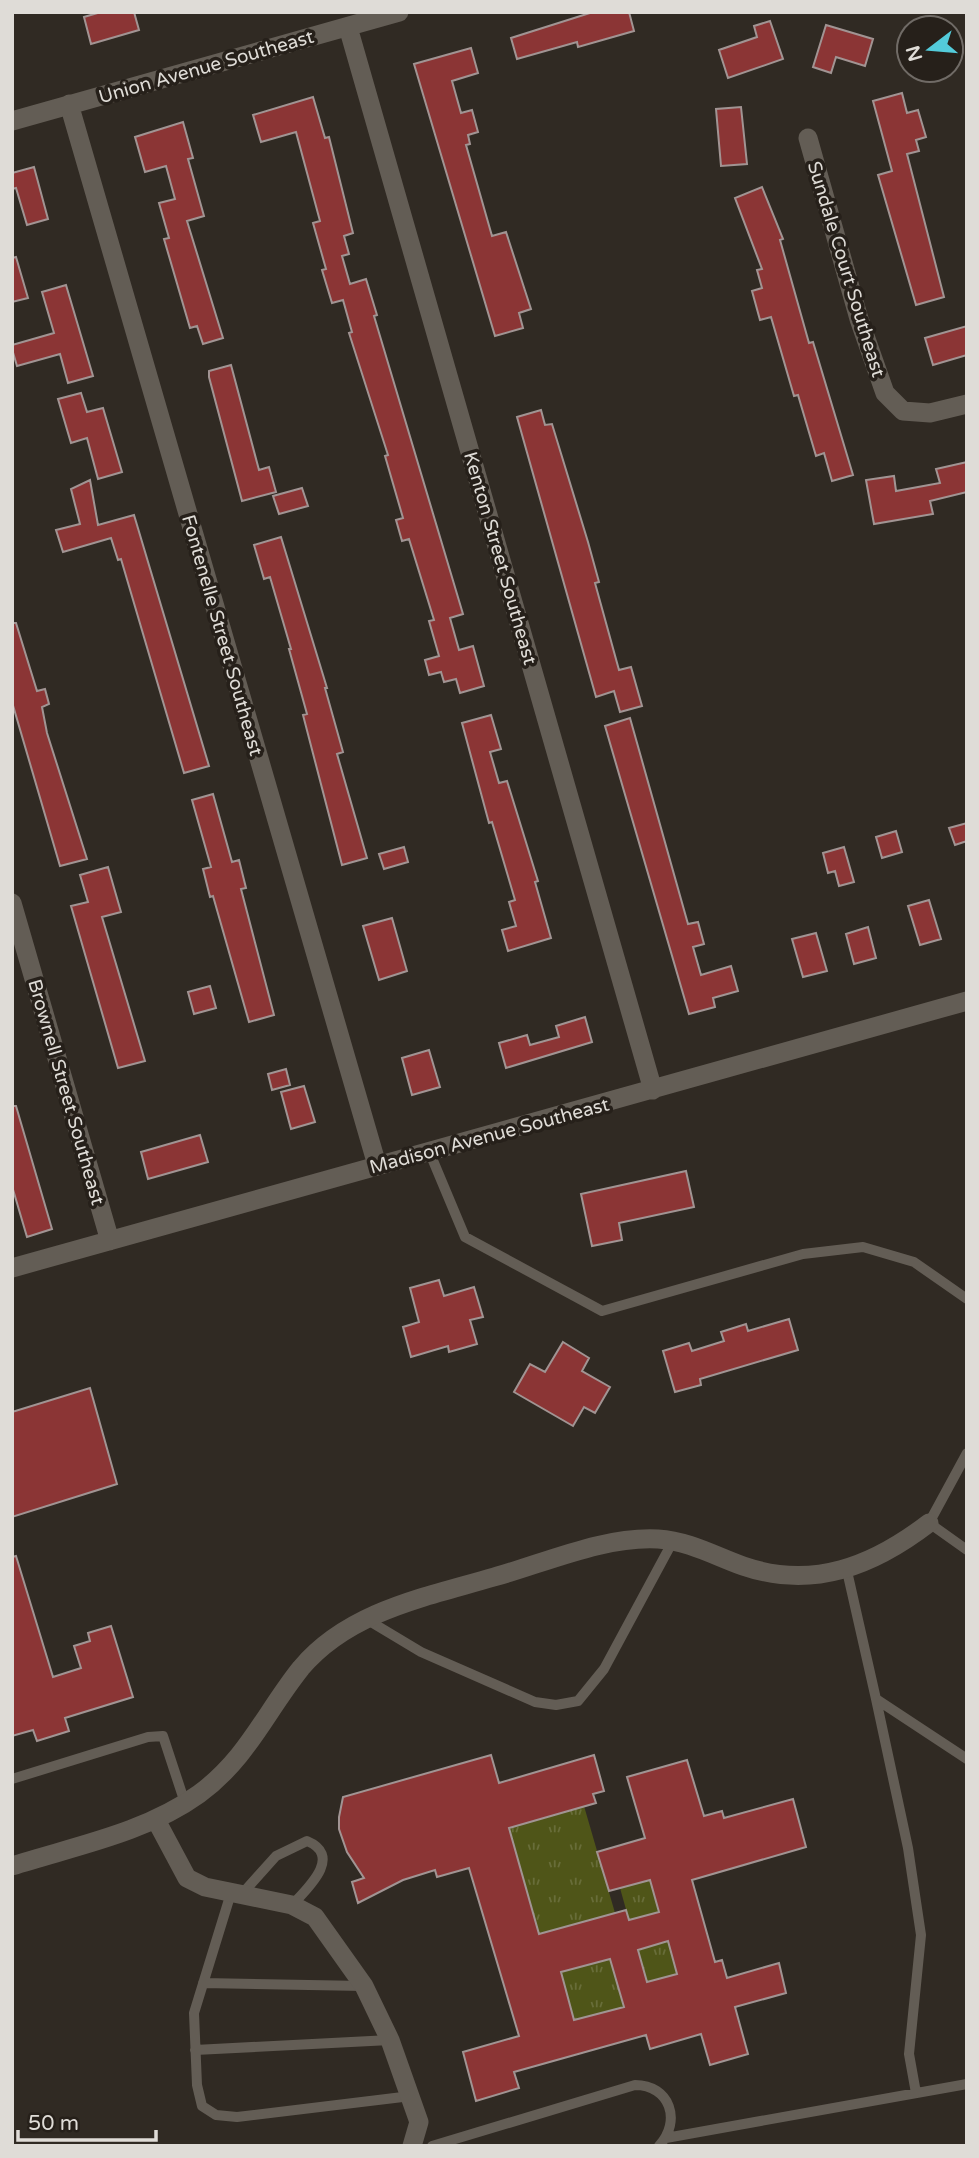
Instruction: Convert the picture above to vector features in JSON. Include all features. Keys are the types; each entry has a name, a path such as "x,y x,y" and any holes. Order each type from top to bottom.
{"street":[{"name":"Union Avenue Southeast","path":"12,121 399,12"},
{"name":"Kenton Street Southeast","path":"348,27 653,1090"},
{"name":"Fontenelle Street Southeast","path":"69,104 377,1165"},
{"name":"Sundale Court Southeast","path":"808,138 859,319 885,393 903,411 930,413 967,404"},
{"name":"Brownell Street Southeast","path":"12,903 110,1241"},
{"name":"Madison Avenue Southeast","path":"12,1268 967,1001"},
{"path":"12,1866 156,1820 185,1803 233,1765 313,1656 366,1619 400,1605 597,1548 644,1539 673,1541 777,1575 811,1577 847,1571 893,1549 929,1523"},
{"path":"156,1820 187,1878 205,1887 292,1905 315,1917 364,1986 390,2040 419,2122 412,2146"}],"lane":[{"path":"429,1151 465,1237 602,1311 803,1254 863,1247 914,1262 967,1299"},
{"path":"967,1452 929,1523 967,1550"},
{"path":"366,1619 421,1652 536,1702 556,1705 579,1701 604,1669 673,1541"},
{"path":"847,1571 908,1848 921,1935 909,2054 916,2093"},
{"path":"876,1699 967,1759"},
{"path":"12,1779 148,1737 163,1736 185,1803"},
{"path":"292,1905 314,1881 322,1864 323,1856 318,1846 307,1841 276,1856 236,1894 194,2013 195,2050 202,2106 216,2115 237,2117 411,2096"},
{"path":"203,1983 364,1986"},
{"path":"195,2050 390,2040"},
{"path":"663,2142 967,2084"},
{"path":"432,2146 635,2085 649,2085 660,2090 668,2105 671,2122 663,2142"}],"green space":[{"path":"584,1806 615,1913 539,1934 509,1828"},
{"path":"650,1880 659,1912 629,1920 620,1888"},
{"path":"668,1941 677,1974 647,1982 638,1950"},
{"path":"610,1959 624,2007 574,2020 561,1972"}],"building":[{"path":"101,12 134,12 139,30 91,44 84,17"},
{"path":"593,12 629,12 634,31 578,47 577,42 517,59 511,38"},
{"path":"770,21 783,59 728,78 719,50 757,37 754,26"},
{"path":"826,25 873,39 865,66 836,57 831,73 813,67"},
{"path":"471,48 478,73 452,81 461,113 472,110 478,132 468,135 470,144 466,145 492,236 506,232 531,309 519,313 523,328 495,336 414,64"},
{"path":"902,93 907,113 918,110 926,137 916,140 919,151 907,154 944,297 916,305 878,175 892,171 873,101"},
{"path":"313,97 325,138 329,137 353,233 344,236 349,254 342,256 350,284 366,279 377,315 374,316 463,614 450,618 459,650 473,646 484,686 460,693 456,679 444,682 441,672 429,675 425,660 439,656 429,621 434,620 409,539 402,541 396,520 403,518 385,456 388,455 349,333 352,332 343,300 332,303 322,270 326,269 313,223 320,221 296,132 261,142 253,115"},
{"path":"741,107 747,164 721,166 716,109"},
{"path":"183,122 193,158 188,159 204,216 187,221 223,338 203,344 197,326 190,328 164,239 169,238 159,203 175,199 166,166 145,172 135,137"},
{"path":"34,167 48,219 27,225 16,188 12,189 12,173"},
{"path":"762,187 783,239 780,240 809,343 813,342 853,475 832,481 824,453 816,456 798,395 794,396 771,317 760,320 752,291 762,288 757,270 762,269 735,198"},
{"path":"16,257 28,298 12,302 12,258"},
{"path":"66,285 93,376 68,383 60,354 17,366 12,349 12,345 54,333 42,292"},
{"path":"967,326 967,355 933,365 925,338"},
{"path":"231,365 259,470 269,467 276,492 242,501 209,377 209,371"},
{"path":"81,393 87,412 103,408 122,472 98,479 87,438 71,443 58,399"},
{"path":"541,410 545,425 552,424 588,542 599,582 595,583 619,670 631,667 642,706 620,712 614,691 596,697 517,417"},
{"path":"967,462 967,492 930,501 933,514 874,524 866,480 894,476 896,491 940,483 936,469"},
{"path":"90,480 98,525 134,515 209,766 184,773 121,559 118,560 111,538 63,552 56,530 80,524 71,489"},
{"path":"302,488 308,506 279,514 273,496"},
{"path":"281,537 327,688 343,752 337,754 367,858 342,865 303,715 307,714 291,649 270,577 264,579 254,545"},
{"path":"12,623 16,623 37,691 45,689 49,704 42,707 47,733 87,859 60,866 12,702"},
{"path":"491,715 501,749 490,752 499,783 507,781 538,881 535,882 551,938 508,951 502,930 516,926 509,902 515,900 492,822 489,823 462,723"},
{"path":"630,718 688,924 698,922 704,944 693,947 701,975 731,966 738,991 713,998 715,1007 689,1014 605,726"},
{"path":"213,794 232,862 239,860 246,888 241,889 274,1015 249,1022 213,896 210,897 203,869 211,867 192,800"},
{"path":"967,823 967,841 955,845 949,828"},
{"path":"896,831 902,852 882,858 876,837"},
{"path":"404,847 408,862 384,869 379,854"},
{"path":"844,847 854,882 839,886 835,871 828,873 823,853"},
{"path":"108,867 121,912 102,917 145,1061 118,1068 71,906 88,902 80,875"},
{"path":"929,900 941,939 920,945 908,906"},
{"path":"392,918 407,971 379,980 363,926"},
{"path":"868,927 876,958 854,964 846,934"},
{"path":"816,933 827,971 803,977 792,939"},
{"path":"210,986 216,1008 194,1014 188,992"},
{"path":"585,1017 592,1042 506,1068 499,1043 527,1035 530,1045 559,1037 556,1026"},
{"path":"429,1050 440,1087 412,1095 402,1058"},
{"path":"286,1069 290,1085 272,1090 268,1074"},
{"path":"304,1086 315,1122 291,1129 281,1092"},
{"path":"12,1106 16,1106 52,1229 27,1237 12,1186"},
{"path":"200,1135 208,1162 148,1179 141,1152"},
{"path":"686,1171 694,1207 619,1223 622,1240 592,1246 581,1194"},
{"path":"439,1280 444,1296 474,1287 483,1317 470,1320 477,1344 449,1352 448,1346 411,1357 403,1327 419,1322 410,1288"},
{"path":"789,1319 798,1350 700,1379 701,1385 675,1392 663,1351 689,1343 692,1351 724,1341 721,1332 746,1324 748,1331"},
{"path":"563,1342 589,1358 582,1371 610,1387 595,1413 584,1407 573,1426 514,1392 530,1364 545,1372"},
{"path":"90,1388 117,1484 12,1517 12,1412"},
{"path":"16,1556 53,1677 81,1668 74,1646 90,1641 88,1633 111,1626 133,1697 65,1718 69,1731 37,1741 33,1730 12,1736 12,1557"},
{"path":"491,1755 499,1783 594,1755 604,1791 593,1794 596,1803 509,1828 539,1934 626,1910 629,1920 659,1912 650,1880 609,1891 597,1852 645,1838 627,1777 687,1760 704,1816 722,1811 724,1818 793,1799 806,1847 692,1880 715,1962 722,1960 727,1978 779,1963 786,1993 735,2007 748,2054 710,2065 701,2034 650,2049 646,2035 514,2072 519,2088 476,2101 463,2052 519,2036 469,1868 437,1877 435,1870 403,1880 358,1903 352,1882 364,1878 347,1852 339,1829 343,1797","holes":["668,1941 677,1974 647,1982 638,1950","610,1959 624,2007 574,2020 561,1972"]}]}
